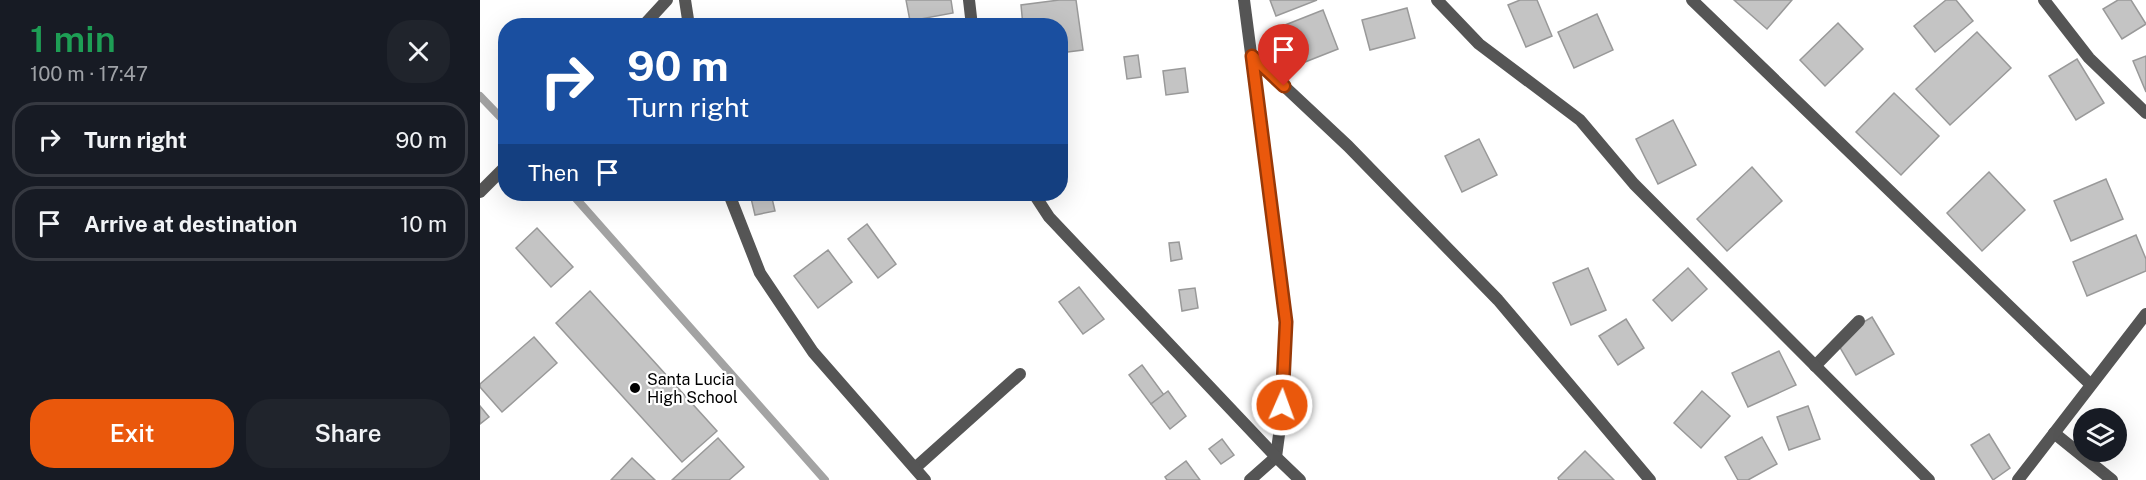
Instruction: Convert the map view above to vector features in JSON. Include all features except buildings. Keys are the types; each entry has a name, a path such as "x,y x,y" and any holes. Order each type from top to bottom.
{"street":[{"path":"650,18 667,0"},
{"path":"685,0 688,18"},
{"path":"969,0 971,18"},
{"path":"1244,0 1286,322 1282,405 1275,457 1250,480"},
{"path":"1437,0 1479,44 1580,120 1634,184 1929,480"},
{"path":"1692,0 2090,384"},
{"path":"2044,0 2089,58 2146,113"},
{"path":"1252,56 1348,146 1498,300 1650,480"},
{"path":"480,192 498,173"},
{"path":"732,201 760,273 813,352 925,480"},
{"path":"1039,201 1049,217 1275,457 1300,480"},
{"path":"2018,480 2146,314"},
{"path":"1815,366 1859,321"},
{"path":"915,468 1020,374"},
{"path":"2054,433 2112,480"}],"waterway":[{"path":"480,96 498,115"},
{"path":"578,201 825,480"}],"place":[{"name":"Santa Lucia High School","path":"635,388"}],"route":[{"path":"1282,405 1286,322 1252,56 1284,86"}]}
